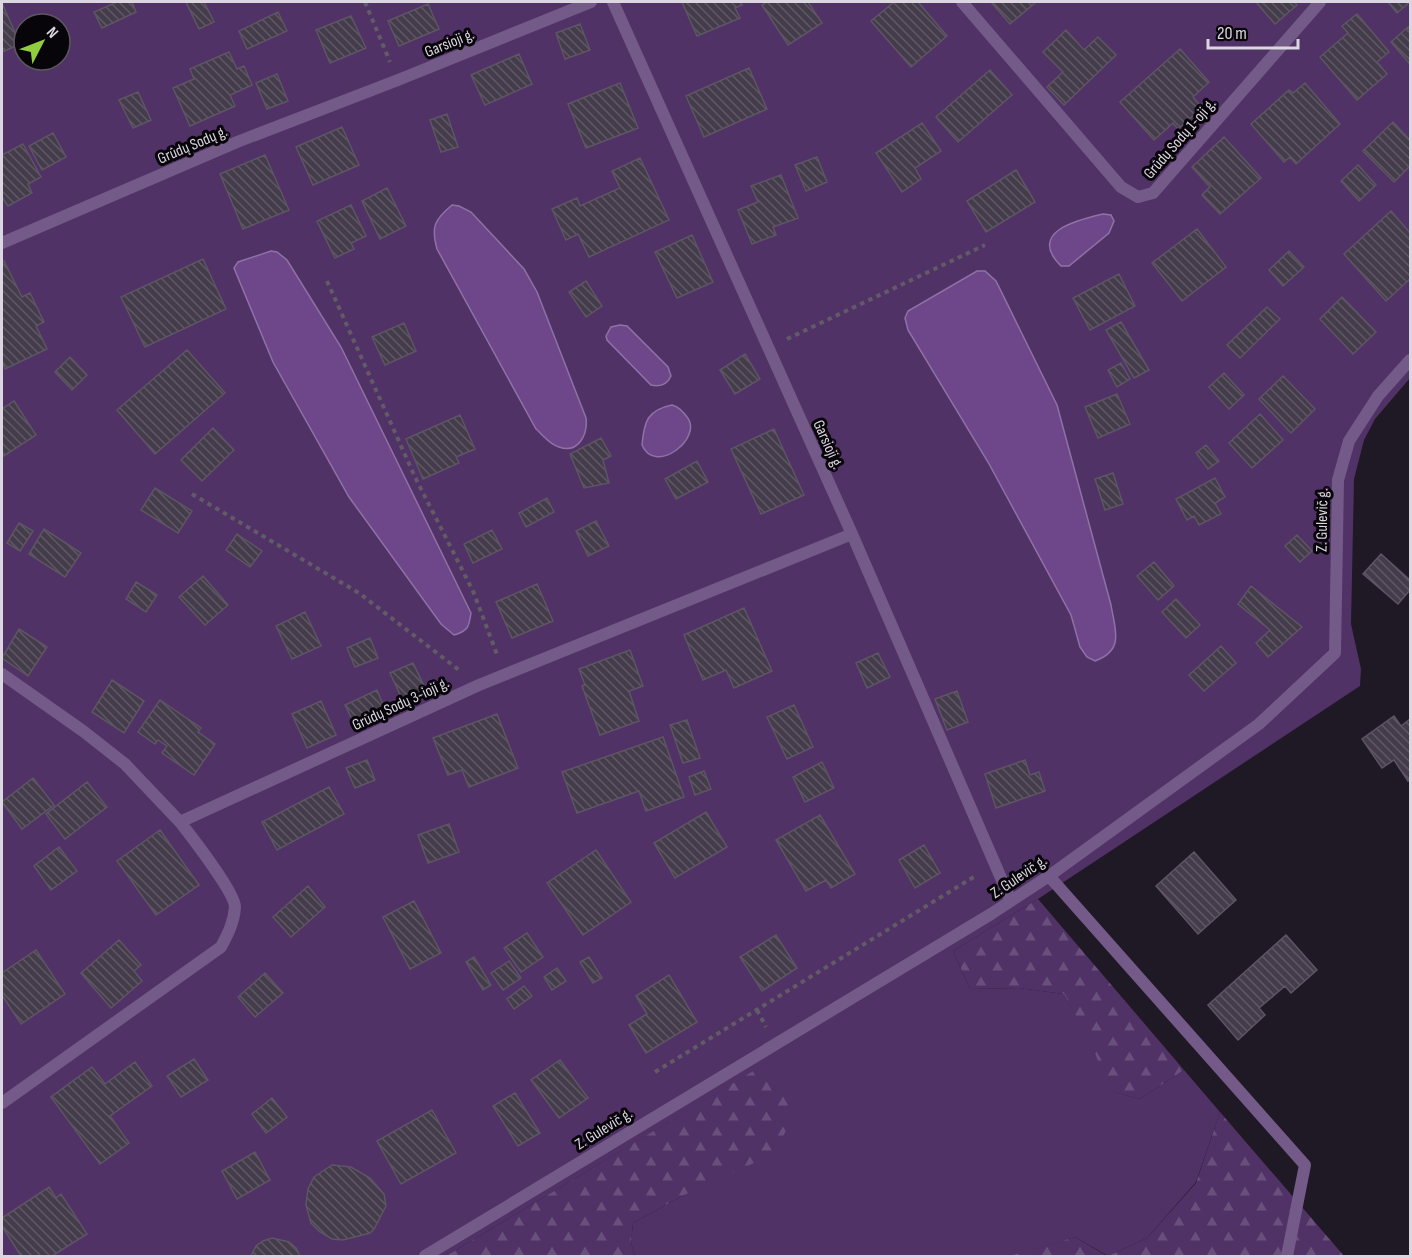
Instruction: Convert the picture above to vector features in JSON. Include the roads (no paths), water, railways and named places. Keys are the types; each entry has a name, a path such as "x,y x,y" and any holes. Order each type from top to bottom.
{"street":[{"name":"Garsioji g.","path":"398,80 591,2"},
{"name":"Garsioji g.","path":"613,2 852,534 1011,901"},
{"name":"Grūdų Sodų 1-oji g.","path":"962,2 1121,187 1137,197 1145,197 1152,193 1320,2"},
{"name":"Grūdų Sodų g.","path":"2,243 237,142 398,80"},
{"name":"Z. Gulevič g.","path":"425,1257 1011,901 1259,724 1335,653 1338,480 1348,441 1378,396 1410,360"},
{"name":"Grūdų Sodų 3-ioji g.","path":"180,822 479,685 852,534"},
{"path":"2,674 83,730 124,764 180,822 228,891 235,905 231,928 222,947 2,1103"},
{"path":"1049,876 1305,1165 1287,1257"}]}
